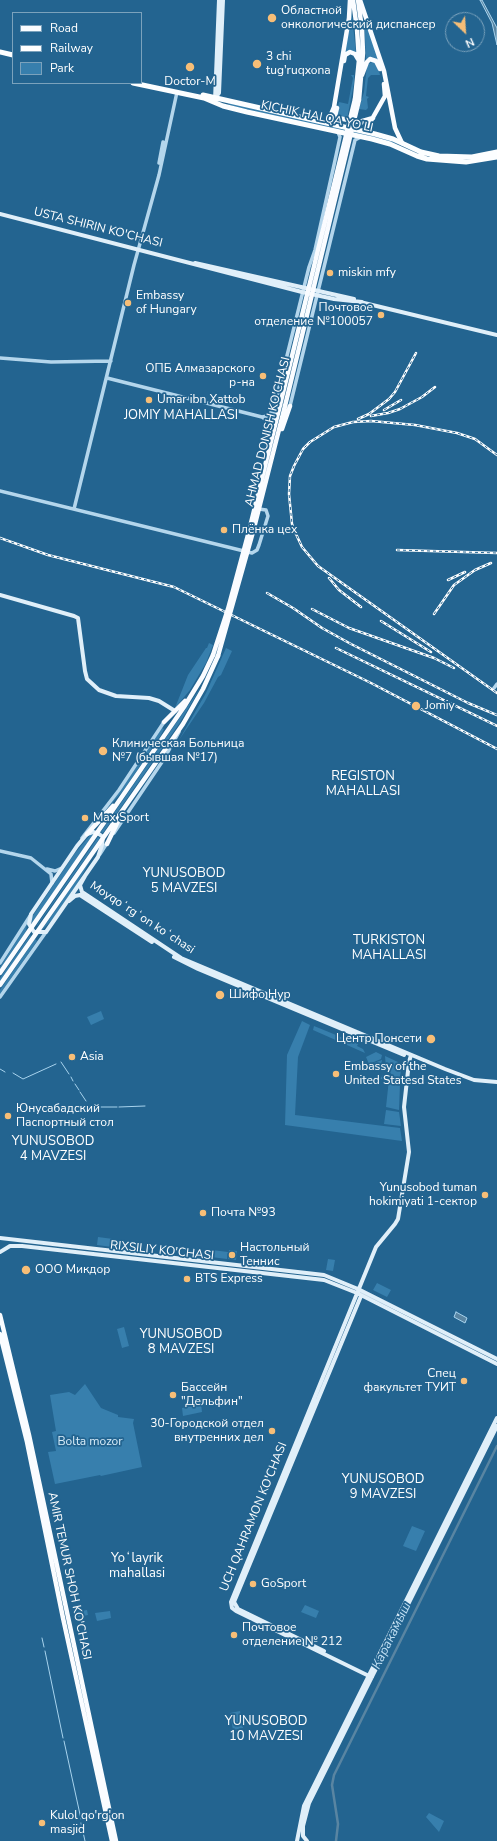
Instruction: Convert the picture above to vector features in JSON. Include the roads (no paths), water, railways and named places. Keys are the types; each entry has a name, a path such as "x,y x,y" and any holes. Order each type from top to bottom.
{"highway":[{"path":"0,52 12,56"},
{"path":"0,55 12,56"},
{"name":"KICHIK HALQA YO'LI","path":"142,82 215,100 247,112 401,146 425,153 446,156 472,157 497,152"},
{"name":"KICHIK HALQA YO'LI","path":"138,84 363,131 401,146 420,157 449,162 473,162 497,157"}],"main road":[{"path":"215,100 219,0"},
{"path":"215,100 220,93 222,0"},
{"path":"324,122 329,120 333,110 351,0"},
{"name":"AHMAD DONISH KO'CHASI","path":"351,0 357,29 357,100"},
{"path":"360,1 384,71 395,128 401,146"},
{"name":"AHMAD DONISH KO'CHASI","path":"0,985 183,724 203,689 215,656 259,509 273,455 282,405 357,100 362,75 363,46 360,1"},
{"path":"338,125 334,121 345,56 349,53 353,53 358,60"},
{"path":"362,75 367,62 372,59 376,60 381,71 385,94 367,128 363,131"},
{"path":"335,116 359,122 373,117 386,97 388,90"},
{"path":"333,110 335,116"},
{"name":"USTA SHIRIN KO'CHASI","path":"0,214 302,292 318,293"},
{"name":"USTA SHIRIN KO'CHASI","path":"190,262 304,287 334,300 362,302 497,335"},
{"name":"AHMAD DONISH KO'CHASI","path":"251,532 272,432 282,405"},
{"path":"0,595 74,616 79,620 85,671 87,679 93,685 107,694 145,697 156,700 176,711"},
{"name":"AHMAD DONISH KO'CHASI","path":"0,973 125,793 192,694 215,656"},
{"path":"164,722 192,694"},
{"path":"164,722 168,713 165,706"},
{"path":"98,858 46,932 37,933 31,928 29,922 31,915 77,846 125,793"},
{"path":"106,844 127,804"},
{"path":"87,834 92,832 103,837"},
{"name":"AHMAD DONISH KO'CHASI","path":"98,858 102,847 103,837"},
{"name":"Moyqoʻrgʻon koʻchasi","path":"85,876 80,886 82,892 176,955 474,1080 497,1082"},
{"name":"Moyqoʻrgʻon koʻchasi","path":"68,901 75,896 80,895 174,957 188,964 404,1056"},
{"path":"408,1062 404,1056 411,1054"},
{"name":"UCH QAHRAMON KO'CHASI","path":"370,1676 236,1611 231,1606 231,1600 275,1502 376,1246 395,1224 399,1213 409,1149 404,1109 408,1062 411,1054"},
{"name":"RIXSILIY KO'CHASI","path":"0,1238 311,1273 334,1278 494,1359 497,1364"},
{"path":"40,1248 39,1245 41,1242"},
{"name":"RIXSILIY KO'CHASI","path":"0,1252 7,1247 14,1245 310,1278 329,1282 359,1292 392,1308"},
{"path":"192,1260 192,1265"},
{"path":"310,1278 312,1276 311,1273"},
{"name":"AMIR TEMUR SHOH KO'CHASI","path":"0,1315 29,1435 116,1841"},
{"name":"AMIR TEMUR SHOH KO'CHASI","path":"0,1334 27,1442 63,1618 112,1841"},
{"name":"UCH QAHRAMON KO'CHASI","path":"245,1571 330,1364"},
{"path":"297,1840 304,1806 475,1470 496,1425 497,1418"},
{"path":"306,1840 303,1826 309,1804 398,1615 496,1425"},
{"path":"475,1470 483,1459 497,1431"}],"street":[{"path":"74,509 138,249 159,175 158,165 176,92"},
{"name":"AHMAD DONISH KO'CHASI","path":"282,405 299,304 314,250 340,137 337,132"},
{"name":"AHMAD DONISH KO'CHASI","path":"282,405 315,307 355,140 361,137"},
{"path":"309,266 318,266 325,270"},
{"path":"299,304 308,303 315,307"},
{"path":"0,358 51,362 111,362"},
{"path":"107,378 262,417 268,421 272,432"},
{"path":"262,417 270,415 282,405"},
{"path":"0,491 252,553 257,550 268,516 267,511 259,509"},
{"path":"494,688 497,684"},
{"path":"77,846 93,822 119,790 164,722"},
{"path":"98,858 164,759 183,724"},
{"path":"0,851 28,857 55,872 63,868"},
{"path":"46,868 52,876 52,884"},
{"path":"0,963 31,915"},
{"path":"0,997 46,932"}],"waterway":[{"path":"61,1062 69,1074"},
{"path":"13,1073 23,1079 56,1064"},
{"path":"0,1069 5,1072"},
{"path":"71,1077 73,1081"},
{"path":"75,1084 79,1090"},
{"path":"80,1092 86,1101"},
{"path":"119,1107 145,1106"},
{"path":"98,1107 117,1107"},
{"name":"Каракамыш","path":"336,1841 338,1824 332,1785 334,1775 497,1446"},
{"path":"42,1638 44,1647"},
{"path":"45,1651 63,1738"},
{"path":"64,1741 81,1819"},
{"path":"81,1823 85,1841"}],"railway":[{"path":"358,419 369,414 389,399 395,392 416,353"},
{"path":"371,416 400,409 422,397 435,387"},
{"path":"384,410 401,400"},
{"path":"497,455 475,439 457,433 415,425 371,421 353,422 334,427 310,442 303,449 290,476 289,494 292,524 296,534 302,547 318,566 497,693"},
{"path":"0,538 48,555 174,587 371,683 497,749"},
{"path":"397,550 497,553"},
{"path":"434,614 454,585 475,570 491,563"},
{"path":"448,580 465,572"},
{"path":"329,578 339,590 361,607"},
{"path":"267,593 293,608 322,628 351,644 468,703 497,715"},
{"path":"312,609 349,628 434,658 454,668"},
{"path":"381,621 431,652"},
{"path":"336,648 497,726"}],"place":[{"name":"Областной онкологический диспансер","path":"272,18"},
{"name":"3 chi tug'ruqxona","path":"257,64"},
{"name":"Doctor-M","path":"190,67"},
{"name":"miskin mfy","path":"330,273"},
{"name":"Embassy of Hungary","path":"128,303"},
{"name":"Почтовое отделение №100057","path":"381,315"},
{"name":"ОПБ Алмазарского р-на","path":"263,376"},
{"name":"Umar ibn Xattob","path":"149,400"},
{"name":"Плёнка цех","path":"224,530"},
{"name":"Jomiy","path":"416,706"},
{"name":"Клиническая Больница №7 (бывшая №17)","path":"103,751"},
{"name":"Max Sport","path":"85,818"},
{"name":"Шифо Нур","path":"220,995"},
{"name":"Центр Понсети","path":"431,1039"},
{"name":"Asia","path":"72,1057"},
{"name":"Embassy of the United Statesd States","path":"336,1074"},
{"name":"Юнусабадский Паспортный стол","path":"8,1116"},
{"name":"Yunusobod tuman hokimiyati 1-сектор","path":"485,1195"},
{"name":"Почта №93","path":"203,1213"},
{"name":"Настольный Теннис","path":"232,1255"},
{"name":"ООО Микдор","path":"26,1270"},
{"name":"BTS Express","path":"187,1279"},
{"name":"Спец факультет ТУИТ","path":"464,1381"},
{"name":"Бассейн \"Дельфин\"","path":"173,1395"},
{"name":"30-Городской отдел внутренних дел","path":"272,1431"},
{"name":"GoSport","path":"253,1584"},
{"name":"Почтовое отделение № 212","path":"234,1635"},
{"name":"Kulol qo'rg'on masjid","path":"42,1823"}],"district":[{"name":"JOMIY MAHALLASI","path":"181,416"},
{"name":"REGISTON MAHALLASI","path":"363,784"},
{"name":"YUNUSOBOD 5 MAVZESI","path":"184,882"},
{"name":"TURKISTON MAHALLASI","path":"389,948"},
{"name":"YUNUSOBOD 4 MAVZESI","path":"53,1150"},
{"name":"YUNUSOBOD 8 MAVZESI","path":"181,1342"},
{"name":"YUNUSOBOD 9 MAVZESI","path":"383,1488"},
{"name":"Yoʻlayrik mahallasi","path":"137,1566"},
{"name":"YUNUSOBOD 10 MAVZESI","path":"266,1730"}],"park label":[{"name":"Bolta mozor","path":"90,1442"}]}
